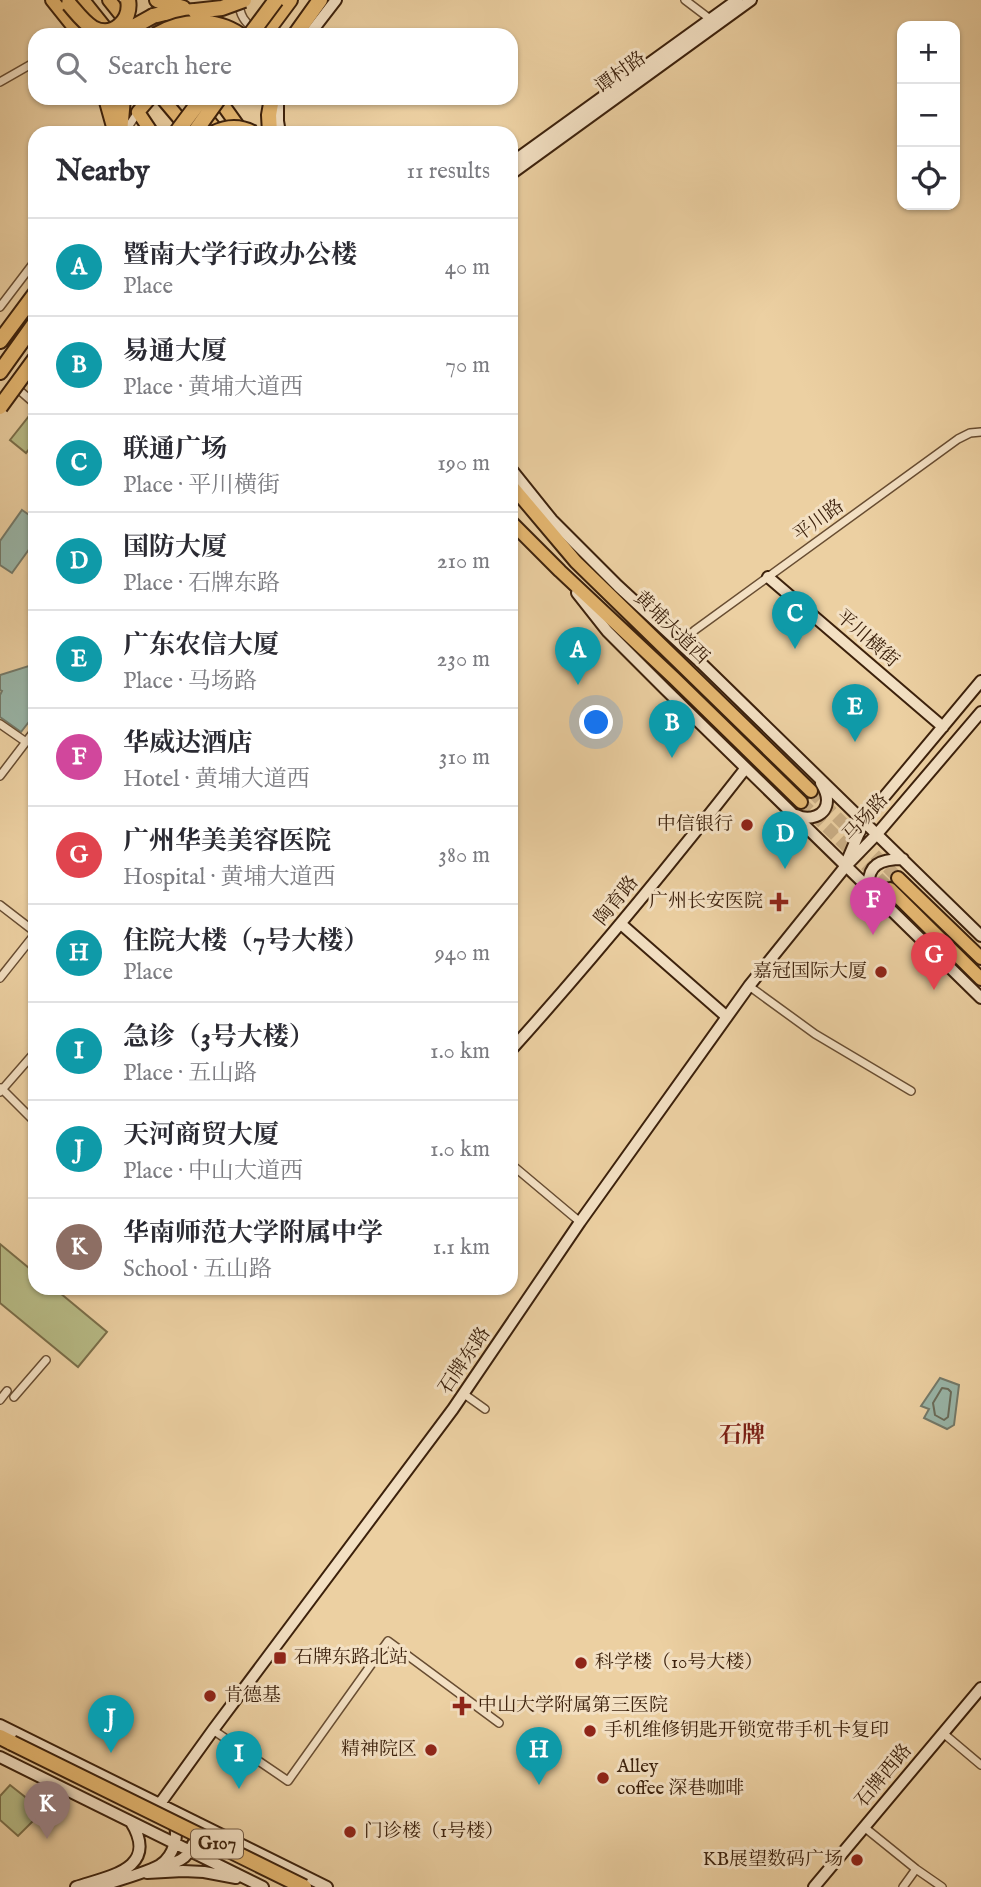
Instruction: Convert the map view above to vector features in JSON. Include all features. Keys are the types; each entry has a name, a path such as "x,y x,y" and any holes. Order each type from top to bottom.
{"highway":[{"path":"116,28 125,20 129,10 128,0"},
{"path":"157,0 195,11"},
{"path":"255,28 276,0"},
{"path":"268,28 290,0"},
{"path":"300,28 320,0"},
{"path":"72,1 95,28"},
{"path":"72,1 86,28"},
{"path":"134,28 157,15 222,8 241,1"},
{"path":"167,28 203,23 227,28"},
{"path":"108,105 116,126"},
{"path":"116,105 120,126"},
{"path":"121,126 123,105"},
{"path":"181,126 197,105"},
{"path":"198,126 213,105"},
{"path":"270,126 271,105"},
{"path":"0,341 28,303"},
{"path":"0,372 28,333"},
{"path":"0,409 28,369"},
{"path":"0,409 28,376"},
{"name":"G107","path":"4,1746 285,1887"},
{"name":"G107","path":"129,1810 304,1887"}],"main road":[{"path":"52,0 74,28"},
{"path":"109,0 131,28"},
{"path":"202,28 224,0"},
{"path":"314,28 336,0"},
{"name":"谭村路","path":"518,158 737,0"},
{"name":"谭村路","path":"518,169 751,0"},
{"path":"72,1 103,28"},
{"path":"141,105 149,126"},
{"path":"168,105 187,126"},
{"path":"195,105 211,126"},
{"path":"223,105 238,126"},
{"path":"278,105 279,126"},
{"path":"518,477 562,530 618,586 981,936"},
{"name":"黄埔大道西","path":"518,493 567,552 811,791"},
{"name":"黄埔大道西","path":"518,529 801,802"},
{"path":"560,571 607,631 981,998"},
{"name":"平川横街","path":"768,577 943,727"},
{"name":"马场路","path":"845,867 864,821 981,681"},
{"name":"马场路","path":"845,867 877,834 981,712"},
{"name":"陶育路","path":"518,1042 621,924 745,769"},
{"path":"790,813 808,819 822,813 827,799 819,778"},
{"path":"869,890 869,875 877,863 903,859"},
{"name":"石牌东路","path":"159,1805 464,1394 580,1222 749,986 845,867"},
{"path":"981,958 894,884 981,979"},
{"path":"621,924 727,1017"},
{"name":"石牌西路","path":"814,1887 981,1688"},
{"path":"0,1726 327,1887"},
{"path":"4,1746 90,1802 129,1810 174,1843 263,1887"},
{"path":"90,1802 103,1790 102,1776"},
{"path":"96,1887 161,1864 174,1843 177,1831 176,1825 159,1805"},
{"path":"76,1887 116,1874 134,1863 139,1854 139,1839 129,1810"},
{"path":"138,1873 182,1861 190,1851 201,1825"},
{"path":"237,1874 241,1858 252,1850"},
{"path":"138,1873 204,1872 249,1880"}],"street":[{"path":"685,0 710,19"},
{"path":"241,1 242,18 251,28"},
{"path":"0,82 28,66"},
{"path":"125,126 140,105"},
{"path":"0,307 28,270"},
{"path":"0,396 4,391 18,389 28,377"},
{"path":"18,389 28,398"},
{"name":"平川路","path":"681,644 695,630 958,439 970,433 981,432"},
{"path":"0,724 26,742"},
{"path":"0,776 28,739"},
{"path":"0,905 28,927"},
{"path":"0,978 28,942"},
{"path":"749,986 816,1034 911,1091"},
{"path":"28,1060 1,1090 28,1115"},
{"path":"518,1170 580,1222"},
{"path":"0,1400 46,1360"},
{"path":"464,1394 485,1409"},
{"path":"213,1730 288,1781 388,1642 499,1723"},
{"path":"943,1733 981,1765"},
{"path":"864,1827 916,1870 942,1887"},
{"path":"903,1887 916,1870"}],"green space":[{"path":"28,417 28,451 26,453 10,440"},
{"path":"0,1244 28,1267 28,1295 62,1295 107,1332 78,1367 0,1303"},
{"path":"10,1785 43,1811 18,1836 0,1820 0,1796"}],"water":[{"path":"22,510 28,514 28,551 12,573 0,565 0,541"},
{"path":"28,666 28,723 21,732 0,717 0,675"},
{"path":"940,1378 959,1385 954,1425 947,1429 924,1418 929,1409 921,1406"}],"tunnel":[{"path":"811,791 898,878"},
{"path":"801,802 890,889"}],"place":[{"name":"联通广场","path":"795,649"},
{"name":"暨南大学行政办公楼","path":"578,685"},
{"name":"广东农信大厦","path":"855,742"},
{"name":"易通大厦","path":"672,758"},
{"name":"中信银行","path":"747,825"},
{"name":"国防大厦","path":"785,869"},
{"name":"广州长安医院","path":"779,902"},
{"name":"华威达酒店","path":"873,935"},
{"name":"嘉冠国际大厦","path":"881,972"},
{"name":"广州华美美容医院","path":"934,990"},
{"name":"石牌东路北站","path":"280,1658"},
{"name":"科学楼（10号大楼）","path":"581,1663"},
{"name":"肯德基","path":"210,1696"},
{"name":"中山大学附属第三医院","path":"462,1706"},
{"name":"手机维修钥匙开锁宽带手机卡复印","path":"590,1731"},
{"name":"精神院区","path":"431,1750"},
{"name":"天河商贸大厦","path":"111,1753"},
{"name":"Alley coffee 深巷咖啡","path":"603,1778"},
{"name":"住院大楼（7号大楼）","path":"539,1785"},
{"name":"急诊（3号大楼）","path":"239,1789"},
{"name":"门诊楼（1号楼）","path":"350,1832"},
{"name":"华南师范大学附属中学","path":"47,1839"},
{"name":"KB展望数码广场","path":"857,1860"}],"district":[{"name":"石牌","path":"742,1435"}]}
